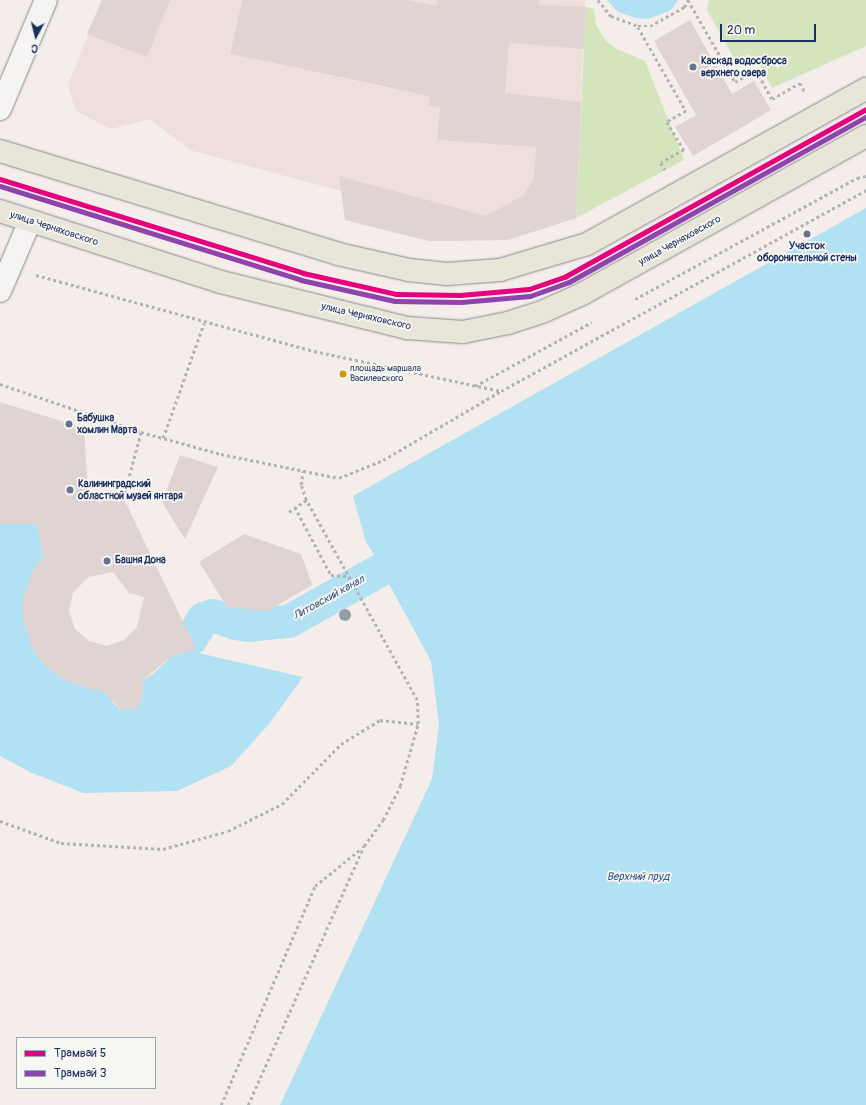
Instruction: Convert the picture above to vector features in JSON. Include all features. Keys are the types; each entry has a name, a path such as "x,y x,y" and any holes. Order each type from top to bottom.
{"main road":[{"path":"0,151 338,254 409,270 447,274 500,270 587,244 866,89"},
{"name":"улица Черняховского","path":"0,211 221,282 407,328 464,332 522,319 582,294 866,136"}],"street":[{"path":"0,110 46,0"},
{"path":"4,281 30,221"}],"path":[{"path":"598,0 611,16 638,26 650,26 684,7 688,0 735,82 756,70 772,99 800,83 806,95 813,91"},
{"path":"638,26 686,111 667,122 684,150 661,163"},
{"path":"628,303 857,178 866,176"},
{"path":"0,384 141,432 303,471 339,478 383,460 501,391 866,190"},
{"path":"4,281 26,273 204,323 352,360 501,391"},
{"path":"475,386 600,318"},
{"path":"163,438 204,323"},
{"path":"123,499 141,432"},
{"path":"221,1105 315,886 364,846 384,820 400,786 418,724 417,700 306,500 302,485 303,471"},
{"path":"289,512 306,500"},
{"path":"295,507 331,575 348,576"},
{"path":"0,821 61,842 164,849 228,831 282,804 341,744 380,720 418,724"},
{"path":"248,1105 364,846"}],"shaded area":[{"path":"102,0 242,0 230,54 393,89 412,1 408,0 437,0 429,106 440,107 437,140 491,144 509,43 536,45 539,0 585,0 576,218 508,240 429,241 345,220 341,191 190,150 149,119 111,129 75,110 68,85"}],"green space":[{"path":"709,0 866,0 866,46 772,88 756,57 739,67 707,10"},
{"path":"586,7 594,9 596,25 605,40 617,49 645,61 684,160 576,218"}],"water":[{"path":"607,0 678,0 670,11 647,19 636,18 618,12"},
{"name":"Верхний пруд","path":"866,208 866,1105 280,1105 432,779 439,725 431,661 389,584 383,568 366,542 353,496"},
{"path":"0,524 37,524 43,557 32,572 44,665 63,679 89,689 111,690 112,702 120,709 135,709 142,700 143,692 138,683 153,674 169,659 176,646 184,652 190,651 303,677 269,724 231,766 177,791 83,793 30,772 0,756"}],"building":[{"path":"102,0 170,0 147,57 87,34"},
{"path":"242,0 408,0 437,6 437,0 539,0 539,5 586,7 584,49 509,43 505,93 581,102 576,218 508,240 429,241 345,220 339,176 486,216 524,195 534,178 536,147 437,140 440,107 429,106 429,96 230,54"},
{"path":"690,20 732,94 754,81 771,110 693,156 675,127 696,115 654,41"},
{"name":"Башня Дона","path":"0,402 84,428 88,491 124,499 196,649 172,656 143,680 142,700 135,709 120,709 102,690 89,689 63,679 44,665 33,650 23,620 23,600 32,572 43,557 37,524 0,524","holes":["113,572 129,593 144,597 137,627 124,640 107,646 89,641 75,629 69,611 73,593 88,577"]},
{"path":"180,455 218,467 185,539 162,502"},
{"path":"244,534 301,554 312,585 268,611 227,607 199,562"}],"waterway":[{"name":"Литовский канал","path":"191,638 203,618 213,615 235,623 249,625 288,621 383,568"}],"tram line":[{"name":"5","path":"0,179 303,273 396,294 460,295 529,289 566,276 866,109"},
{"name":"3","path":"0,186 301,280 395,301 461,302 530,296 569,282 866,117"}],"place":[{"name":"Каскад водосброса верхнего озера","path":"693,67"},
{"name":"Участок оборонительной стены","path":"807,234"},
{"name":"площадь маршала Василевского","path":"343,374"},
{"name":"Бабушка хомлин Марта","path":"69,424"},
{"name":"Калининградский областной музей янтаря","path":"70,490"},
{"name":"Башня Дона","path":"107,561"}]}
